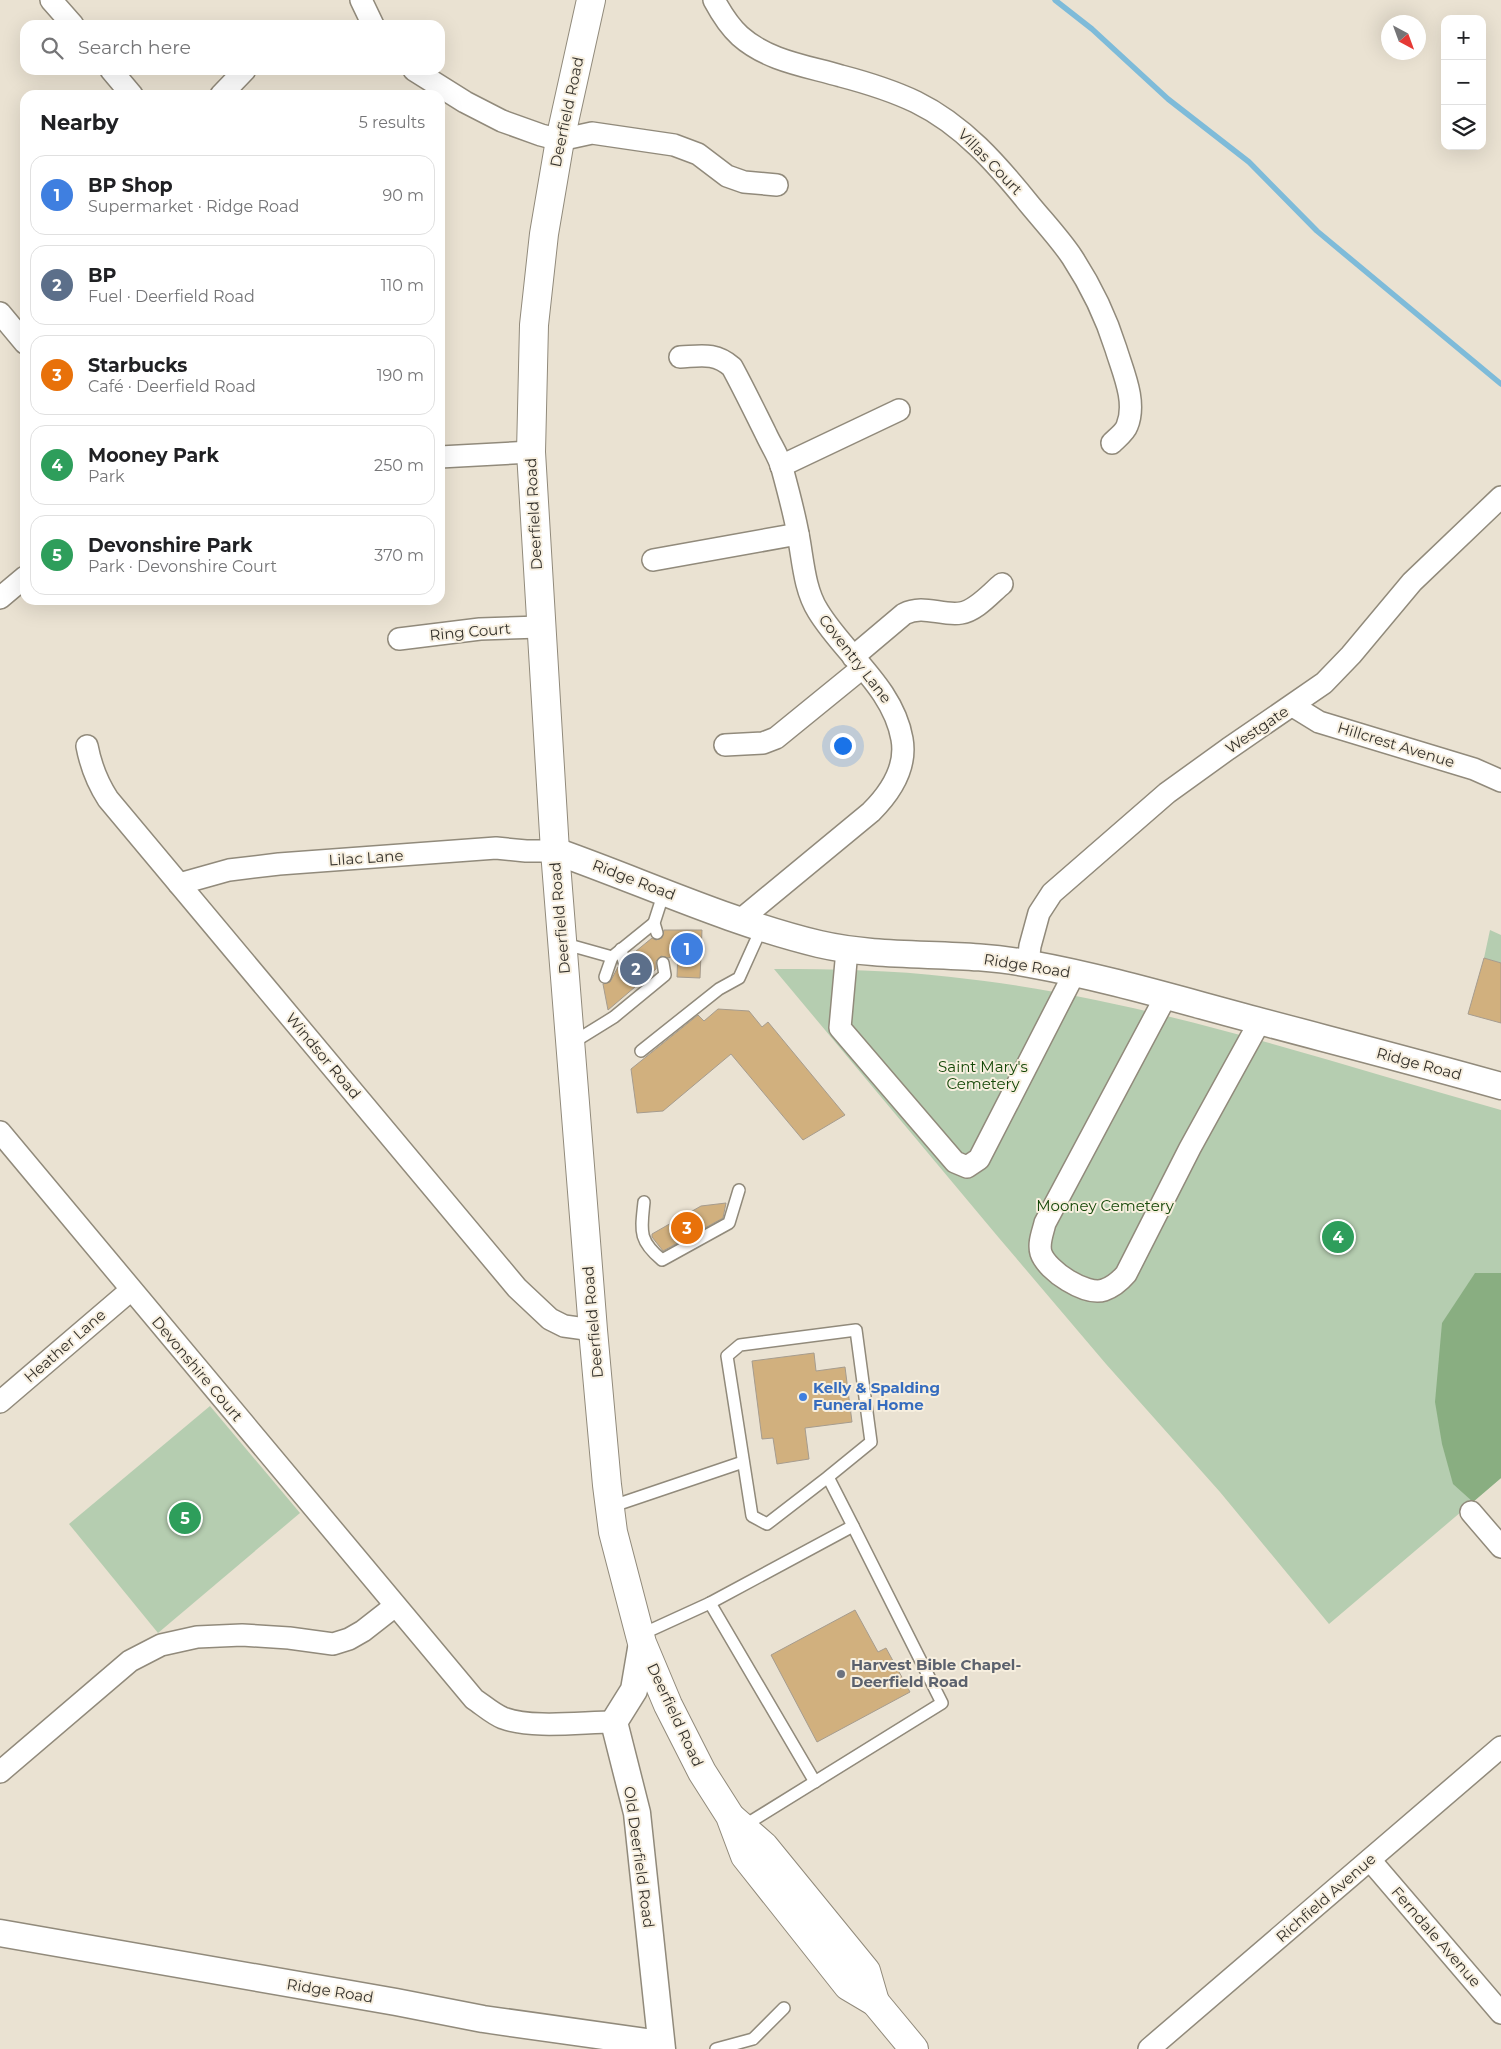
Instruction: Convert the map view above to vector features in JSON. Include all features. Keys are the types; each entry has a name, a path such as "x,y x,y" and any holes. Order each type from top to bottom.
{"main road":[{"name":"Deerfield Road","path":"592,0 560,140 544,234 534,324 531,452 540,627 555,851 593,1330 610,1507 614,1532 641,1639 668,1705 702,1772 736,1821 745,1856 848,1986 875,2002 914,2049"}],"street":[{"path":"51,0 69,20"},
{"path":"361,0 371,20"},
{"name":"Villas Court","path":"714,0 723,17 741,36 764,52 794,64 843,76 914,101 966,134 1004,172 1072,256 1093,292 1110,331 1126,382 1130,402 1130,418 1127,428 1112,443"},
{"path":"115,75 128,90"},
{"path":"226,90 240,75"},
{"path":"422,75 465,102 502,121 541,135 560,140 592,133 674,145 698,154 727,176 744,182 777,185"},
{"path":"0,313 20,336"},
{"name":"Coventry Lane","path":"680,357 709,355 723,358 732,367 781,466 798,534 805,575 816,609 834,634 884,694 893,709 902,740 901,767 894,784 871,812 751,924"},
{"path":"781,466 899,410"},
{"path":"445,457 531,452"},
{"name":"Westgate","path":"1028,963 1030,946 1039,913 1052,893 1167,793 1324,683 1351,655 1412,582 1501,497"},
{"path":"653,560 798,534"},
{"path":"0,598 20,581"},
{"path":"725,745 763,743 776,738 857,662 904,614 913,609 961,613 970,610 1002,584"},
{"name":"Ring Court","path":"399,639 480,629 540,627"},
{"name":"Hillcrest Avenue","path":"1293,706 1319,722 1474,769 1501,781"},
{"name":"Windsor Road","path":"87,746 91,767 96,780 108,799 517,1288 550,1319 564,1326 593,1330"},
{"name":"Lilac Lane","path":"179,884 229,870 279,864 496,848 555,851"},
{"name":"Ridge Road","path":"555,851 751,924 817,943 846,950 885,954 971,957 1028,963 1166,996 1501,1086"},
{"path":"846,950 840,1028 955,1162 967,1166 979,1159 1074,974"},
{"path":"1166,996 1045,1222 1041,1238 1041,1252 1047,1265 1062,1277 1093,1292 1104,1290 1117,1284 1126,1274 1190,1148 1260,1022"},
{"name":"Devonshire Court","path":"0,1132 474,1699 501,1717 531,1724 614,1722"},
{"name":"Heather Lane","path":"0,1402 131,1290"},
{"path":"1471,1512 1501,1547"},
{"path":"0,1772 130,1661 161,1645 197,1637 242,1635 290,1638 333,1644 349,1640 395,1606"},
{"path":"614,1722 634,1690 641,1639"},
{"name":"Old Deerfield Road","path":"614,1722 637,1813 662,2047"},
{"name":"Richfield Avenue","path":"1152,2048 1501,1747"},
{"name":"Ferndale Avenue","path":"1370,1860 1501,2013"},
{"name":"Ridge Road","path":"0,1933 483,2019 662,2047"}],"lane":[{"path":"605,977 612,957 639,935 655,928 664,892"},
{"path":"641,1051 719,989 739,978 751,924"},
{"path":"639,935 641,947"},
{"path":"562,943 612,957"},
{"path":"621,950 624,962"},
{"path":"570,1044 613,1012 632,1002 665,975 663,963"},
{"path":"646,976 648,989"},
{"path":"630,989 632,1002"},
{"path":"644,1202 642,1228 647,1248 662,1260 729,1223 739,1190"},
{"path":"856,1330 871,1442 828,1477 766,1524 752,1516 727,1356 740,1345 856,1330"},
{"path":"610,1507 744,1462"},
{"path":"736,1821 815,1782 942,1703 828,1477"},
{"path":"641,1639 853,1526"},
{"path":"710,1603 815,1782"},
{"path":"716,2049 753,2039 784,2008"}],"green space":[{"path":"1490,930 1501,935 1501,963 1484,958"},
{"path":"774,969 863,970 951,977 1021,986 1091,999 1229,1032 1501,1110 1501,1478 1329,1624 1220,1492 1106,1364 999,1238"},
{"path":"1475,1273 1501,1273 1501,1478 1473,1502 1453,1484 1442,1444 1435,1402 1442,1323"},
{"path":"210,1406 300,1513 158,1633 69,1524"}],"building":[{"path":"664,930 702,930 700,978 677,977 678,951 669,958 661,956 656,961 656,969 608,1010 603,984 610,982 618,967 622,969 629,967 631,964 630,956 652,938 656,940 662,938"},
{"path":"1484,958 1501,963 1501,1023 1468,1014"},
{"path":"718,1009 749,1011 762,1027 768,1022 845,1115 803,1140 731,1054 663,1111 637,1113 631,1069 698,1015 704,1021"},
{"path":"726,1203 723,1218 663,1251 652,1237 652,1234 701,1206"},
{"name":"Kelly & Spalding Funeral Home","path":"814,1353 816,1371 845,1367 852,1422 805,1428 809,1459 777,1464 773,1438 762,1439 752,1361"},
{"name":"Harvest Bible Chapel- Deerfield Road","path":"855,1610 878,1652 886,1648 910,1692 817,1742 771,1655"}],"waterway":[{"path":"1055,0 1092,29 1168,99 1249,162 1317,231 1501,384"}],"place":[{"name":"BP Shop","path":"687,949"},
{"name":"BP","path":"636,969"},
{"name":"Starbucks","path":"687,1228"},
{"name":"Mooney Park","path":"1338,1237"},
{"name":"Kelly & Spalding Funeral Home","path":"803,1397"},
{"name":"Devonshire Park","path":"185,1518"},
{"name":"Harvest Bible Chapel- Deerfield Road","path":"841,1674"}],"park label":[{"name":"Saint Mary's Cemetery","path":"983,1076"},
{"name":"Mooney Cemetery","path":"1105,1206"}]}
